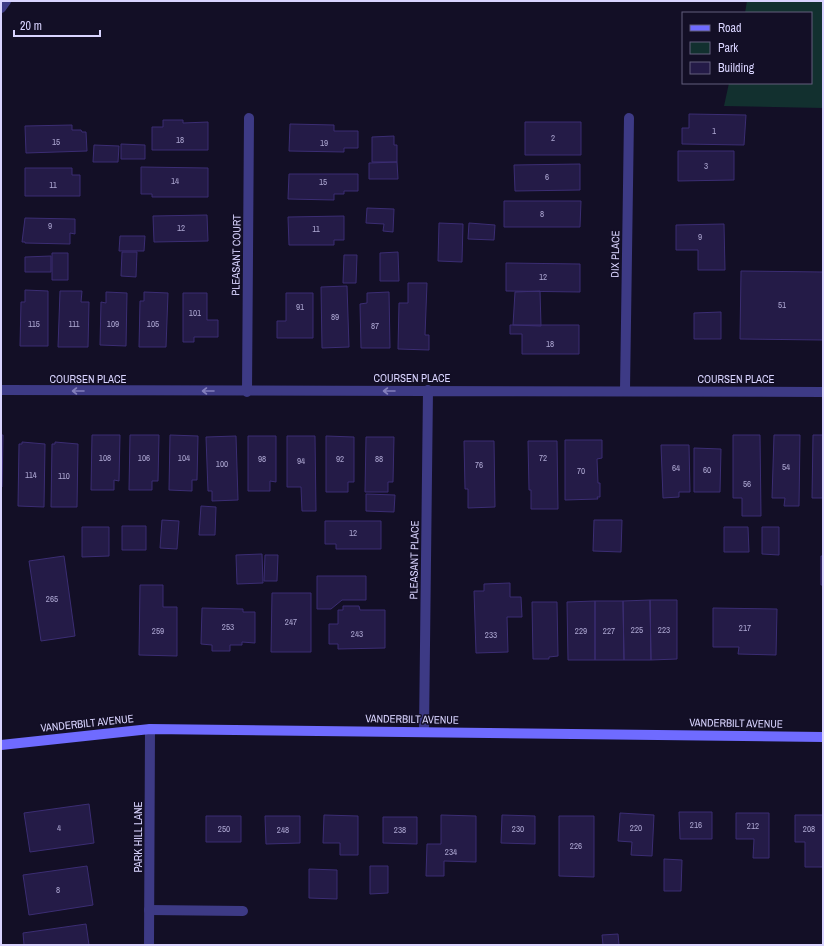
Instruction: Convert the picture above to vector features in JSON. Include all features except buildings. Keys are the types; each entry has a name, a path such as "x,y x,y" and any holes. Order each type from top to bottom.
{"street":[{"path":"1,8 6,1"},
{"name":"PLEASANT COURT","path":"247,392 249,118"},
{"name":"DIX PLACE","path":"625,390 629,118"},
{"name":"COURSEN PLACE","path":"1,390 247,392 625,390 823,392"},
{"name":"PLEASANT PLACE","path":"424,731 428,390"},
{"name":"VANDERBILT AVENUE","path":"1,745 150,729 424,731 823,737"},
{"name":"PARK HILL LANE","path":"149,945 150,729"},
{"path":"149,910 243,911"}],"green space":[{"path":"747,1 823,1 823,108 724,106 729,84 812,84 812,12 745,12"}]}
